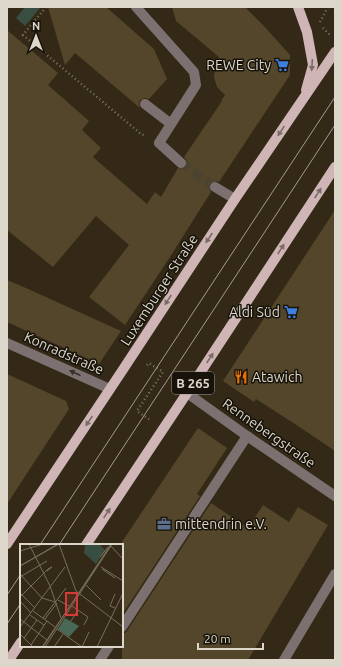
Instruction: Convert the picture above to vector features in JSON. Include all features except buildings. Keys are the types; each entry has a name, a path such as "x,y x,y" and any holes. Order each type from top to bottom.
{"main road":[{"path":"298,7 307,32 313,66 303,99"},
{"name":"Luxemburger Straße","path":"7,544 235,199 335,52"},
{"name":"B 265","path":"87,544 335,167"},
{"path":"9,660 20,644"}],"street":[{"path":"136,7 194,72 196,85 159,143 181,163"},
{"path":"145,104 171,124"},
{"path":"215,187 235,199"},
{"name":"Konradstraße","path":"7,343 110,389"},
{"name":"Rennebergstraße","path":"187,393 335,496"},
{"path":"123,625 247,436"},
{"path":"284,660 335,574"},
{"path":"100,660 108,647"}],"path":[{"path":"46,7 23,35 141,134 159,143"},
{"path":"319,24 328,7"},
{"path":"148,363 163,372 137,411 150,420"}],"green space":[{"path":"25,7 41,7 25,26 16,18"}],"tunnel":[{"path":"181,163 215,187"}],"tram line":[{"path":"41,544 335,97"},
{"path":"60,544 335,125"},
{"path":"7,595 20,576"},
{"path":"7,624 20,604"}],"place":[{"name":"REWE City","path":"282,65"},
{"name":"Aldi Süd","path":"291,312"},
{"name":"Atawich","path":"241,377"},
{"name":"mittendrin e.V.","path":"164,524"}]}
